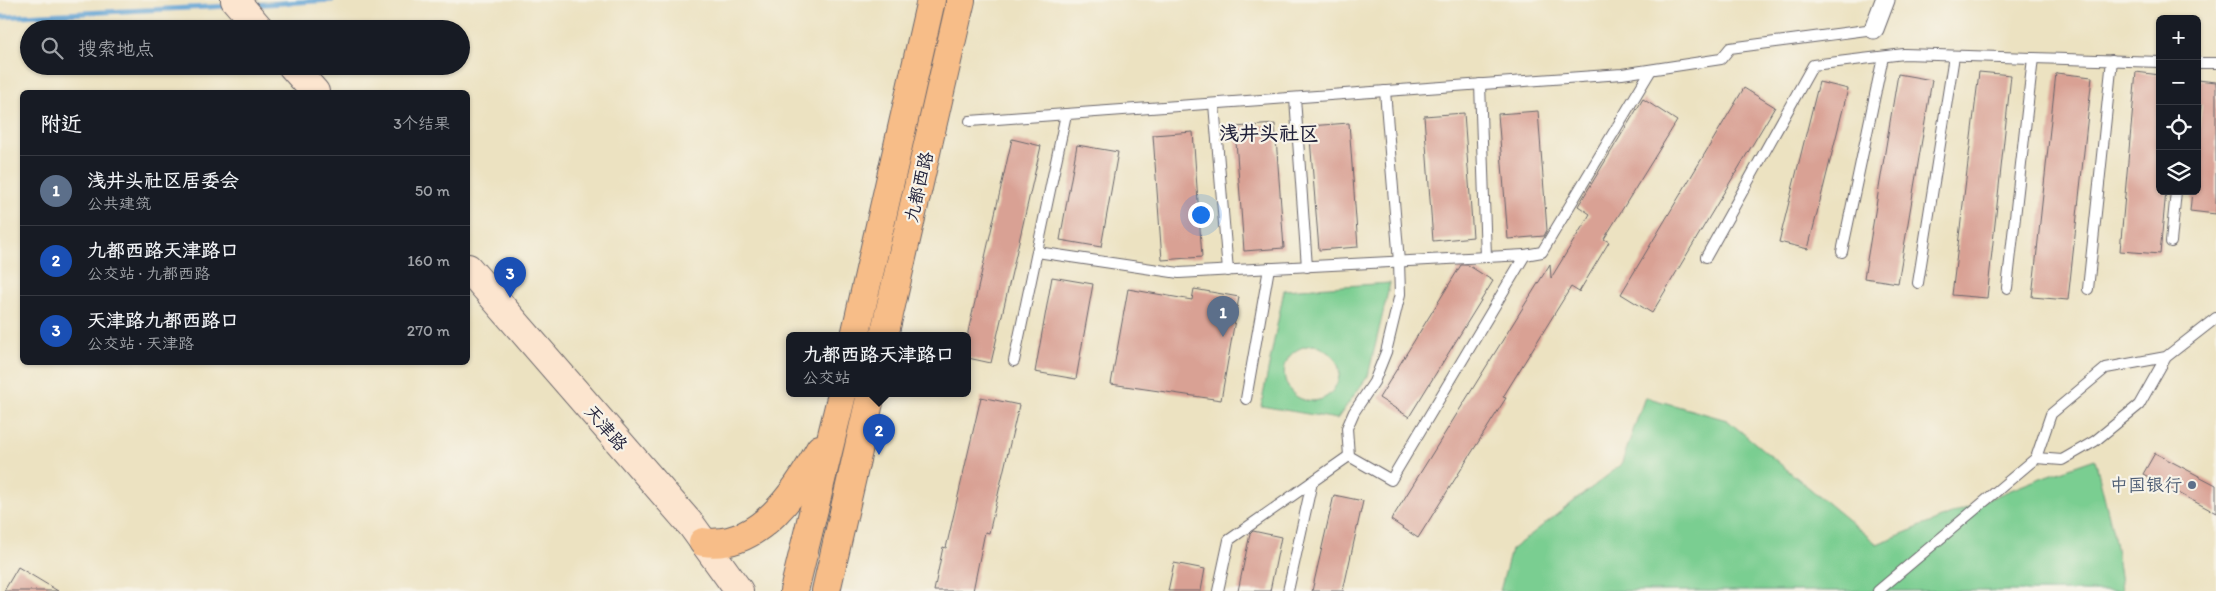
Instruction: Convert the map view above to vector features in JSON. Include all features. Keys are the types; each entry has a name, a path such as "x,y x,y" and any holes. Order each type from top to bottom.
{"main road":[{"path":"215,0 232,20"},
{"path":"235,0 252,20"},
{"name":"九都西路","path":"856,332 930,0"},
{"name":"九都西路","path":"885,332 962,0"},
{"name":"天津路","path":"470,270 703,542 739,591"},
{"name":"天津路","path":"470,295 673,531 717,591"},
{"path":"826,591 870,397"},
{"path":"703,542 713,543 737,538 766,522 802,482 839,407"},
{"path":"794,591 839,407"}],"street":[{"path":"1874,29 1885,0"}],"lane":[{"path":"970,121 1622,74 1721,59 1730,48 1874,29"},
{"path":"1706,257 1814,65 1904,54 2156,62"},
{"path":"1842,252 1883,56"},
{"path":"1918,283 1954,56"},
{"path":"2007,288 2033,58"},
{"path":"2088,289 2112,60"},
{"path":"2201,63 2216,63"},
{"path":"1037,252 1179,273 1525,255 1542,252 1651,70"},
{"path":"1480,84 1486,257"},
{"path":"1349,456 1346,428 1374,382 1386,352 1400,294 1400,262 1385,91"},
{"path":"1295,98 1307,266"},
{"path":"1214,104 1228,270"},
{"path":"1014,360 1066,114"},
{"path":"2172,242 2176,195"},
{"path":"1349,456 1392,480 1525,255"},
{"path":"1246,399 1269,268"},
{"path":"2036,458 2062,460 2094,441 2139,405 2166,357 2216,318"},
{"path":"1883,590 2036,458 2052,414 2106,368 2166,357"},
{"path":"1218,591 1229,540 1349,456"},
{"path":"1288,591 1312,482"}],"green space":[{"path":"1390,283 1368,376 1337,419 1261,406 1284,290","holes":["1314,345 1321,347 1332,355 1338,365 1339,378 1336,385 1327,396 1319,400 1306,400 1295,396 1288,387 1285,377 1285,366 1290,356 1299,349"]},
{"path":"1645,397 1727,420 1877,544 2043,477 2095,459 2115,541 2122,591 1500,591 1511,550 1621,465"}],"building":[{"path":"1979,72 2011,75 1987,298 1952,295"},
{"path":"2136,72 2156,74 2156,195 2166,195 2160,254 2120,251"},
{"path":"2056,73 2092,77 2068,300 2032,297"},
{"path":"1898,74 1932,80 1898,283 1864,278"},
{"path":"2201,80 2216,82 2216,214 2190,211 2192,195 2201,195"},
{"path":"1819,82 1848,89 1808,249 1779,242"},
{"path":"1744,88 1775,107 1652,313 1621,294"},
{"path":"1643,99 1677,121 1604,239 1609,242 1579,292 1571,287 1503,397 1506,398 1418,538 1391,520 1550,264 1551,278 1590,214 1578,206"},
{"path":"1538,111 1547,230 1544,236 1508,239 1498,114"},
{"path":"1464,113 1473,237 1433,241 1424,116"},
{"path":"1349,123 1358,247 1319,250 1309,126"},
{"path":"1275,124 1284,248 1244,251 1235,127"},
{"path":"1193,132 1202,257 1162,260 1153,135"},
{"path":"1012,139 1041,146 991,363 971,359 971,332 968,332"},
{"path":"1077,145 1118,152 1101,247 1060,240"},
{"path":"1461,265 1468,265 1493,281 1409,417 1379,398"},
{"path":"1052,277 1093,284 1076,379 1035,372"},
{"path":"1128,289 1192,300 1194,289 1239,297 1221,400 1111,384"},
{"path":"981,397 1019,405 989,533 985,532 973,591 934,591 943,547 946,548"},
{"path":"2155,453 2216,485 2216,513 2143,474"},
{"path":"1334,495 1363,501 1343,591 1312,591"},
{"path":"1253,531 1281,537 1270,591 1238,591 1250,534"},
{"path":"1174,563 1205,569 1201,591 1168,591"},
{"path":"18,567 58,591 4,591"}],"waterway":[{"path":"250,5 332,0"},
{"path":"0,17 229,6"}],"place":[{"name":"天津路九都西路口","path":"510,298"},
{"name":"浅井头社区居委会","path":"1223,337"},
{"name":"九都西路天津路口","path":"879,455"},
{"name":"中国银行","path":"2192,485"}],"district":[{"name":"浅井头社区","path":"1269,133"}]}
